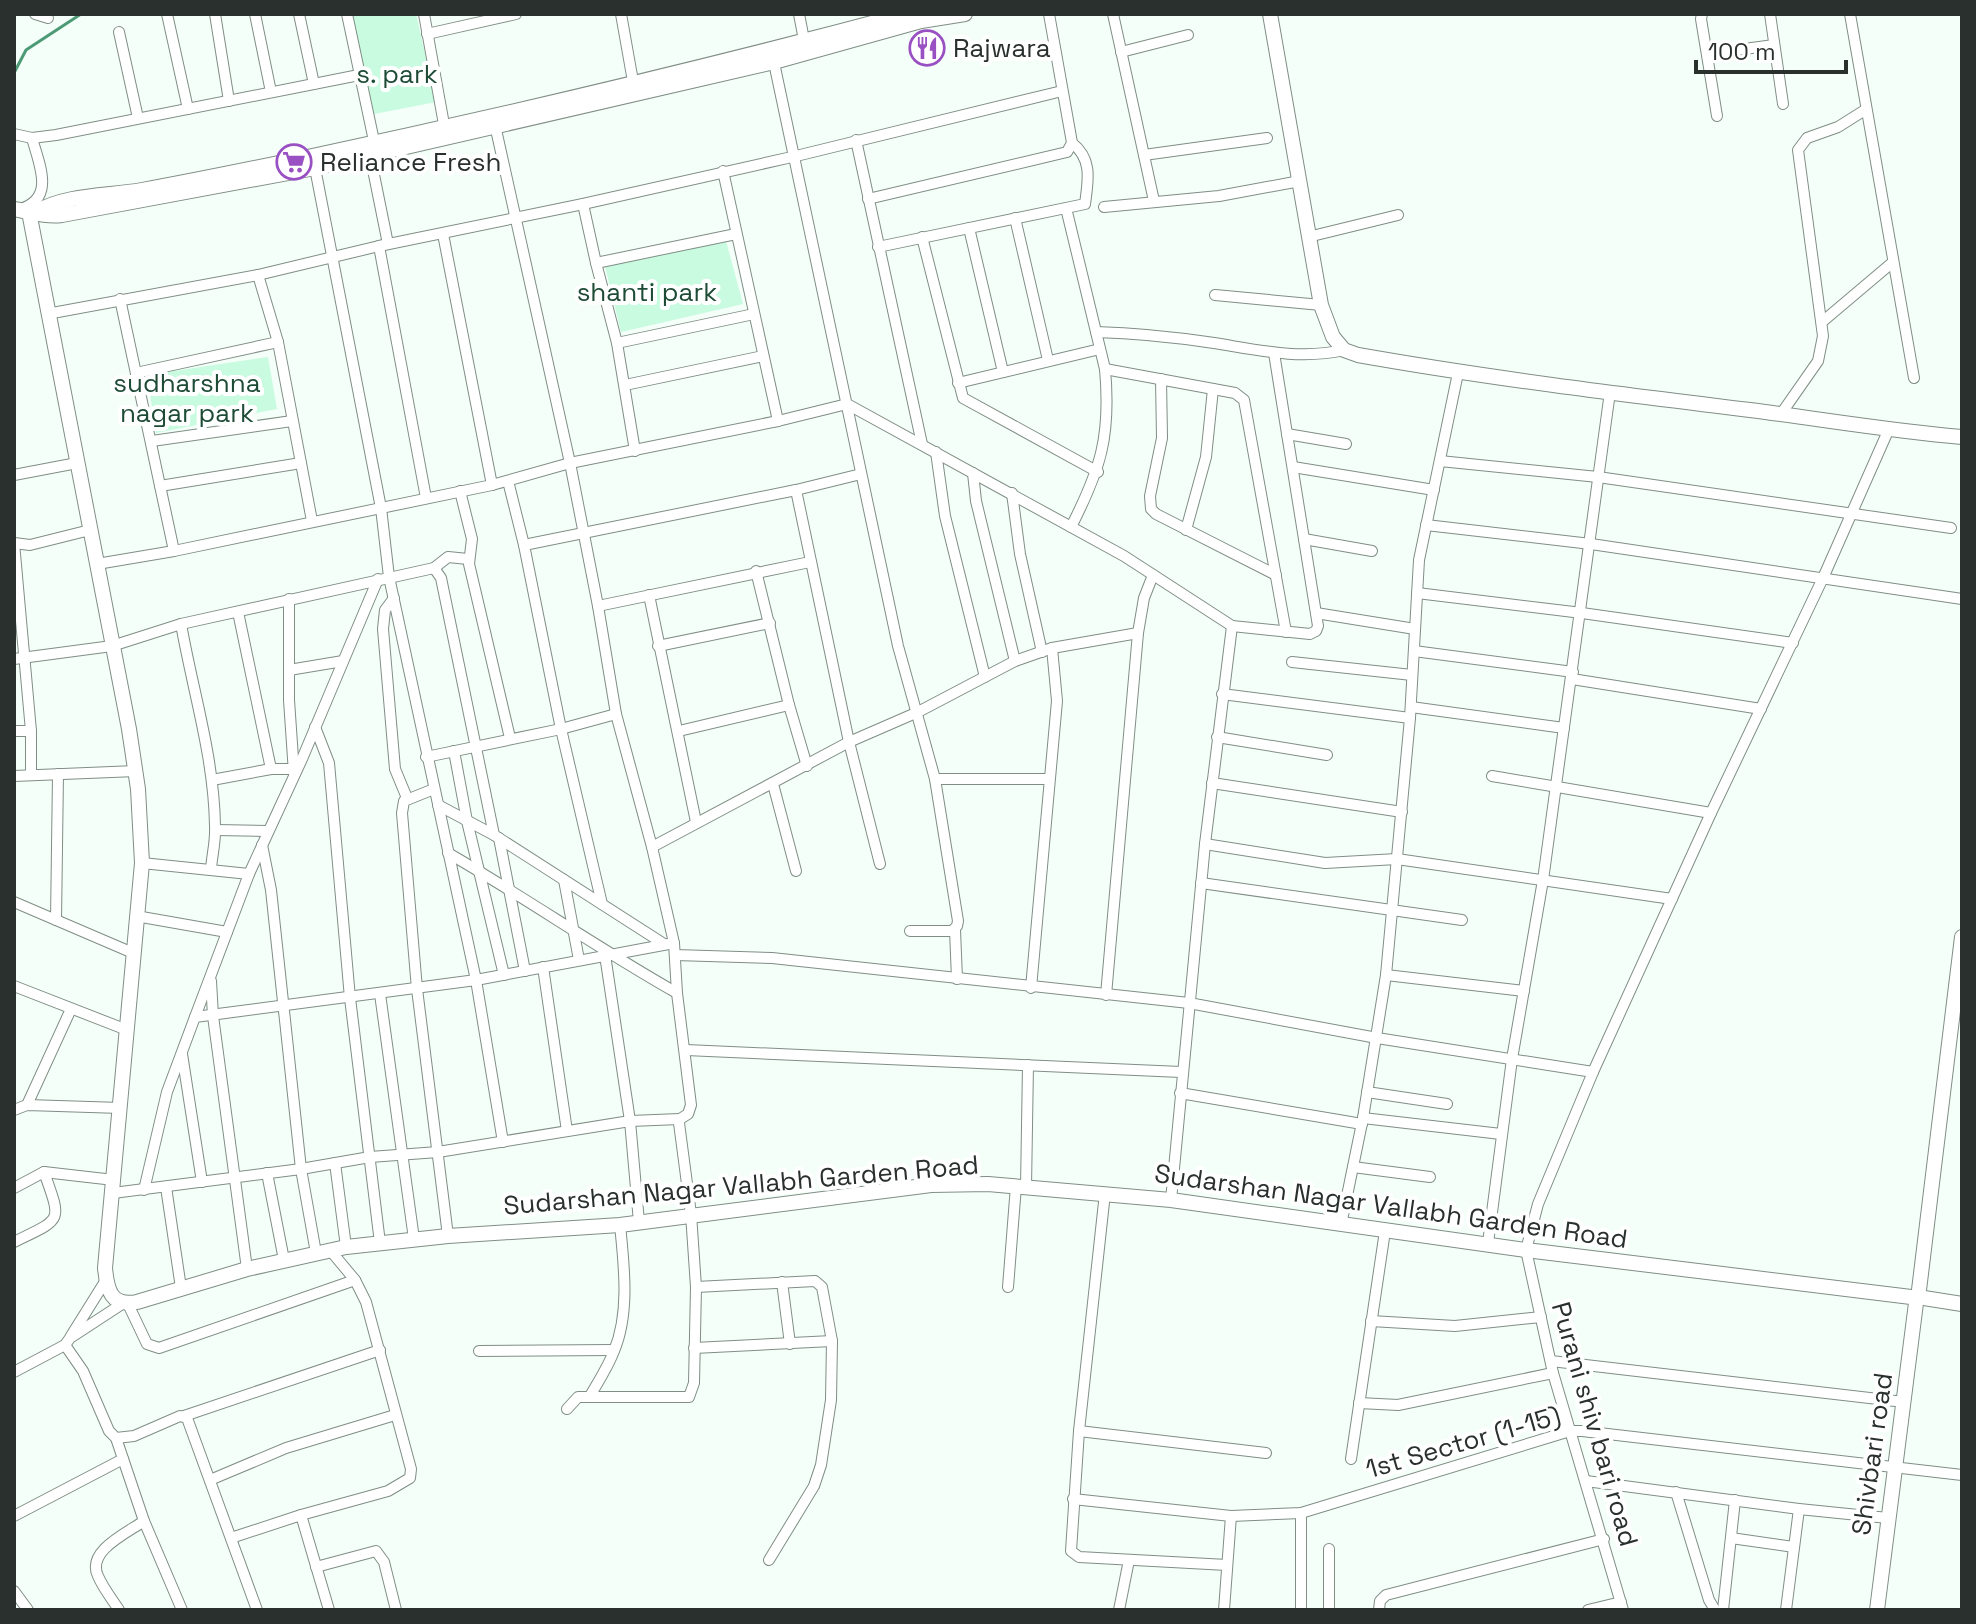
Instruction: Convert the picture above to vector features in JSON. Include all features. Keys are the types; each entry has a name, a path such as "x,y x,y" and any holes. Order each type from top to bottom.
{"street":[{"path":"35,14 48,18"},
{"path":"167,14 188,109"},
{"path":"215,14 229,101"},
{"path":"255,14 271,92"},
{"path":"299,14 314,84"},
{"path":"347,14 372,148 384,245 426,498"},
{"path":"424,14 445,131"},
{"path":"427,34 516,14"},
{"path":"621,14 634,88"},
{"path":"799,14 804,40"},
{"path":"773,56 804,40 911,17 965,14"},
{"path":"878,247 1085,204 1089,169 1081,150 1072,143 1049,14"},
{"path":"1113,14 1154,201"},
{"path":"1270,14 1321,305 1326,325 1344,350"},
{"path":"1702,14 1717,116"},
{"path":"1770,14 1783,104"},
{"path":"1850,14 1914,378"},
{"path":"24,211 59,202 372,148 773,56 911,17"},
{"path":"119,32 138,118"},
{"path":"1121,52 1188,35"},
{"path":"1707,54 1774,45"},
{"path":"773,56 898,646 935,779 958,921 955,930 957,979"},
{"path":"14,134 32,138 56,135 359,75"},
{"path":"445,131 495,125 634,88"},
{"path":"47,314 258,275 384,245 583,204 1062,91"},
{"path":"1781,414 1818,361 1822,348 1822,322 1798,150 1807,138 1838,127 1865,110"},
{"path":"14,1188 44,1172 113,1187 144,1190 370,1157 438,1152 630,1121 680,1119 688,1114 691,1105 675,955 669,944 652,847 616,714 570,463 495,125"},
{"path":"24,211 33,206 41,195 42,173 32,138"},
{"path":"1144,155 1267,138"},
{"path":"856,140 922,444"},
{"path":"868,199 1062,155 1072,143"},
{"path":"24,211 46,217 62,215 315,168 372,148"},
{"path":"315,168 381,508 384,578 394,598 476,980 503,1142"},
{"path":"723,171 778,421"},
{"path":"1104,207 1219,196 1300,181"},
{"path":"583,204 617,343 635,451"},
{"path":"1066,208 1105,369 1107,422 1098,472 1071,527"},
{"path":"24,211 77,463 136,771 142,863 106,1280 113,1298 125,1304 147,1344 159,1348 355,1280"},
{"path":"1308,237 1398,215"},
{"path":"1015,218 1048,360"},
{"path":"969,228 1003,372"},
{"path":"443,234 492,485"},
{"path":"596,263 736,234"},
{"path":"922,237 963,398 1098,472"},
{"path":"1822,322 1893,262"},
{"path":"258,275 278,342 312,521"},
{"path":"1215,295 1321,305"},
{"path":"120,299 174,551"},
{"path":"617,343 754,314"},
{"path":"1096,332 1158,336 1274,353 1315,355 1344,350 1458,373 1781,414 1888,431 1962,437"},
{"path":"136,373 278,342"},
{"path":"958,383 1100,349"},
{"path":"97,564 492,485 570,463 847,404 1071,527 1232,626 1313,634 1318,626 1274,353"},
{"path":"625,385 763,356"},
{"path":"1105,369 1235,393 1244,400 1286,632"},
{"path":"1341,1225 1386,975 1410,713 1419,560 1458,373"},
{"path":"1161,379 1162,438 1150,503 1156,514 1276,575"},
{"path":"1186,530 1206,457 1213,389"},
{"path":"1488,1243 1512,1059 1543,880 1582,613 1610,392"},
{"path":"152,441 292,421"},
{"path":"1526,1250 1538,1204 1593,1072 1823,578 1888,431"},
{"path":"1287,434 1346,444"},
{"path":"936,452 945,516 985,677"},
{"path":"1440,461 1598,477 1951,528"},
{"path":"14,475 77,463"},
{"path":"160,486 301,463"},
{"path":"1293,467 1434,490"},
{"path":"973,473 976,501 1015,661"},
{"path":"524,545 861,474"},
{"path":"508,481 602,904"},
{"path":"796,490 849,742 880,864"},
{"path":"460,491 472,539 468,559 510,738"},
{"path":"1012,493 1020,554 1047,650 1057,701 1031,988"},
{"path":"1426,525 1591,544 1962,599"},
{"path":"31,775 31,731 19,658 14,543 30,545 90,530"},
{"path":"1304,539 1372,551"},
{"path":"19,658 112,646 181,624 434,568 448,557 468,559"},
{"path":"598,606 810,562"},
{"path":"434,568 441,578 474,746 525,971"},
{"path":"756,571 807,766"},
{"path":"1106,995 1138,633 1144,598 1153,575"},
{"path":"144,1190 167,1092 249,874 343,661 384,578"},
{"path":"1417,593 1793,643"},
{"path":"649,595 696,822"},
{"path":"394,598 385,610 383,629 395,769 407,798"},
{"path":"289,599 294,772"},
{"path":"238,612 271,769"},
{"path":"1316,613 1415,629"},
{"path":"658,646 770,623"},
{"path":"181,624 212,780 216,830 211,869"},
{"path":"1171,1200 1205,844 1232,626"},
{"path":"652,847 849,742 918,712 1015,661 1047,650 1138,633"},
{"path":"1414,651 1761,709"},
{"path":"289,670 343,661"},
{"path":"1292,662 1412,675"},
{"path":"1222,694 1564,728"},
{"path":"679,731 789,705"},
{"path":"426,757 561,729 616,714"},
{"path":"315,727 329,763 350,998 380,1243"},
{"path":"14,731 31,731"},
{"path":"1217,737 1327,755"},
{"path":"454,751 467,821 504,975"},
{"path":"212,780 271,769 294,772"},
{"path":"14,776 136,771"},
{"path":"56,920 58,774"},
{"path":"1492,776 1711,813"},
{"path":"935,779 1048,779"},
{"path":"1212,783 1402,812"},
{"path":"773,784 796,871"},
{"path":"434,789 407,798 402,813 417,989 448,1236"},
{"path":"438,805 496,837 669,944"},
{"path":"216,830 268,831"},
{"path":"1205,844 1325,863 1397,859 1672,899"},
{"path":"231,1538 388,1491 408,1481 411,1469 366,1302 355,1280 323,1252 301,1169 271,890 262,845"},
{"path":"448,853 507,887 606,955 677,993"},
{"path":"142,863 249,874"},
{"path":"564,880 579,960"},
{"path":"1201,883 1462,920"},
{"path":"14,902 133,953"},
{"path":"136,916 227,932"},
{"path":"910,931 955,930"},
{"name":"Shivbari road","path":"1877,1610 1962,937"},
{"path":"195,1017 476,980 669,944"},
{"path":"606,955 630,1121 639,1222"},
{"path":"675,955 772,958 1189,1003 1377,1038 1593,1072"},
{"path":"543,967 567,1131"},
{"path":"211,975 213,1016 247,1269"},
{"path":"1386,975 1524,991"},
{"path":"14,986 127,1030"},
{"path":"380,994 414,1239"},
{"path":"27,1105 71,1009"},
{"path":"686,1050 1181,1072"},
{"path":"181,1052 202,1182"},
{"path":"1008,1287 1021,1187 1028,1065"},
{"path":"1367,1092 1447,1104"},
{"path":"1180,1093 1362,1121 1501,1134"},
{"path":"14,1110 27,1105 121,1108"},
{"path":"567,1409 574,1398 590,1396 689,1397 694,1383 696,1287 680,1119"},
{"path":"335,1163 346,1247"},
{"path":"1353,1167 1430,1177"},
{"path":"14,1242 41,1229 56,1216 57,1209 44,1172"},
{"path":"267,1173 284,1260"},
{"name":"Sudarshan Nagar Vallabh Garden Road","path":"125,1304 247,1269 346,1247 448,1236 620,1225 931,1185 1021,1187 1171,1200 1526,1250 1962,1304"},
{"path":"166,1187 181,1288"},
{"path":"1105,1193 1079,1431 1073,1499 1073,1555 1227,1565"},
{"path":"590,1396 614,1350 623,1294 620,1225"},
{"path":"1351,1459 1385,1231"},
{"name":"Purani shiv bari road","path":"1526,1250 1552,1367 1622,1606"},
{"path":"67,1342 106,1280"},
{"path":"696,1287 815,1281 822,1287 832,1341 831,1400 821,1465 814,1486 769,1560"},
{"path":"782,1282 790,1344"},
{"path":"14,1372 125,1304"},
{"path":"1371,1321 1455,1326 1541,1317"},
{"path":"694,1348 832,1341"},
{"path":"67,1342 109,1431 116,1438 144,1521 182,1610"},
{"path":"116,1438 134,1436 380,1350"},
{"path":"479,1351 614,1350"},
{"path":"1359,1403 1398,1405 1552,1367 1904,1402"},
{"path":"210,1480 286,1448 395,1415"},
{"path":"184,1416 190,1421 257,1610"},
{"path":"1079,1431 1266,1453"},
{"name":"1st Sector (1-15)","path":"1073,1499 1231,1516 1301,1513 1570,1431 1596,1431 1962,1475"},
{"path":"14,1516 123,1459"},
{"path":"1586,1481 1888,1518"},
{"path":"1676,1492 1709,1600 1715,1610"},
{"path":"1723,1610 1735,1500"},
{"path":"1786,1610 1799,1509"},
{"path":"1301,1513 1301,1610"},
{"path":"301,1515 329,1610"},
{"path":"1224,1610 1231,1516"},
{"path":"119,1610 96,1574 95,1564 99,1553 144,1521"},
{"path":"1731,1538 1794,1547"},
{"path":"1379,1610 1380,1601 1386,1595 1604,1539"},
{"path":"1329,1549 1329,1610"},
{"path":"316,1567 376,1551 384,1562 396,1610"},
{"path":"1119,1610 1129,1560"},
{"path":"14,1591 28,1610"},
{"path":"1588,1610 1622,1606"}],"green space":[{"name":"s. park","path":"352,14 416,14 436,102 374,114"},
{"name":"shanti park","path":"726,241 743,304 621,332 605,266"},
{"name":"sudharshna nagar park","path":"268,357 277,409 156,433 147,375"}],"waterway":[{"path":"14,73 26,50 81,14"}],"place":[{"name":"Rajwara","path":"927,48"},
{"name":"Reliance Fresh","path":"294,162"}]}
